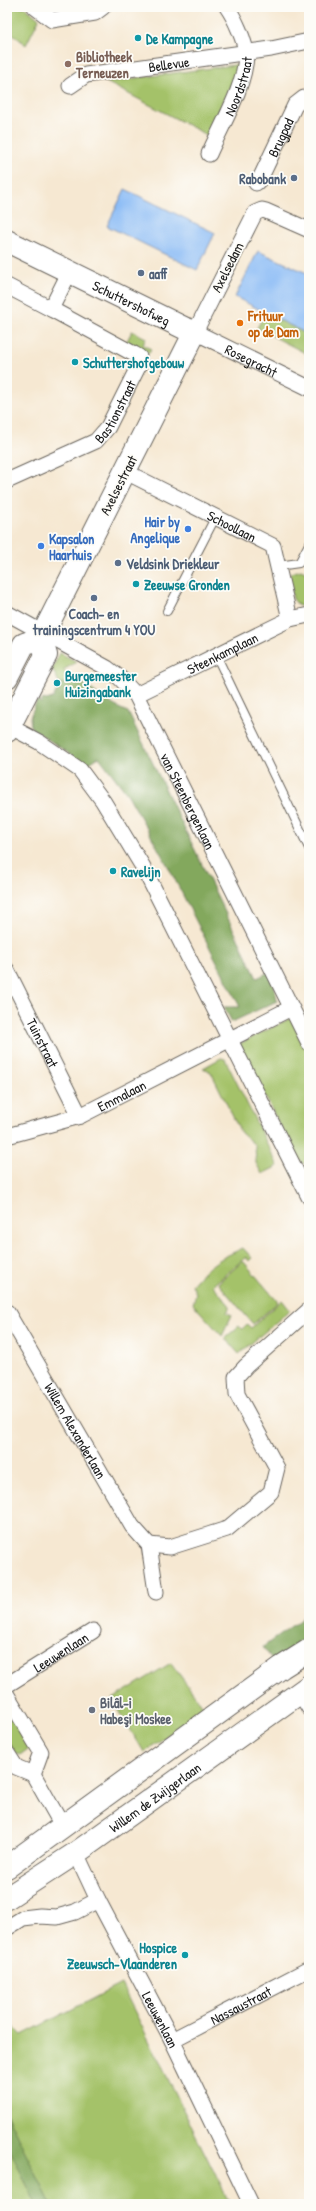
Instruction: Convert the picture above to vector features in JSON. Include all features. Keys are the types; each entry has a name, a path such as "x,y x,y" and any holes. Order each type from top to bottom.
{"main road":[{"name":"Schuttershofweg","path":"7,241 195,332"},
{"name":"Axelsestraat","path":"42,635 195,332"},
{"path":"7,677 24,644 42,635 46,655 8,727"},
{"name":"Willem de Zwijgerlaan","path":"7,1867 282,1667 309,1650"},
{"name":"Willem de Zwijgerlaan","path":"7,1898 306,1695 282,1667"},
{"name":"Leeuwenlaan","path":"63,1827 76,1852"}],"street":[{"path":"35,7 52,20 95,13 103,7"},
{"path":"226,7 234,18 246,53"},
{"name":"Noordstraat","path":"209,154 243,78 246,53 309,41"},
{"name":"Bellevue","path":"70,86 86,75 246,53"},
{"name":"Brugpad","path":"256,183 260,178 295,105 304,98 309,97"},
{"name":"Axelsedam","path":"195,332 251,219 258,211 266,211 309,230"},
{"path":"7,286 51,309 70,271"},
{"name":"Bastionstraat","path":"7,481 96,440 108,427 140,363 139,357 51,309"},
{"name":"Rosegracht","path":"195,332 309,388"},
{"name":"Schoollaan","path":"124,471 273,546 290,619"},
{"name":"van Steenbergenlaan","path":"7,613 42,635 107,668 120,678 136,695 309,1043"},
{"name":"Steenkamplaan","path":"136,695 290,619 309,615"},
{"path":"8,727 39,742 80,770 103,801 143,867 230,1039 305,1178 309,1197"},
{"name":"Tuinstraat","path":"7,970 80,1116"},
{"path":"230,1039 291,1008"},
{"name":"Emmalaan","path":"7,1136 80,1116 230,1039"},
{"path":"156,1592 149,1545 170,1547 227,1529 271,1492 277,1468 237,1394 236,1378 246,1366 309,1310"},
{"name":"Willem Alexanderlaan","path":"7,1312 132,1526 149,1545"},
{"name":"Leeuwenlaan","path":"7,1685 93,1631"},
{"path":"7,1695 41,1752 34,1774 11,1769 7,1753"},
{"name":"Leeuwenlaan","path":"34,1774 63,1827"},
{"name":"Leeuwenlaan","path":"76,1852 98,1900 172,2040 251,2204"},
{"path":"7,1928 23,1918 40,1916 57,1917 75,1912 98,1900"},
{"name":"Nassaustraat","path":"172,2040 309,1969"}],"lane":[{"path":"166,611 215,518"},
{"path":"278,566 299,563 309,544"},
{"path":"216,655 309,848"}],"green space":[{"path":"7,7 25,7 39,19 26,45 7,29"},
{"path":"242,64 207,135 106,82"},
{"path":"265,313 309,335 309,355 257,328"},
{"path":"132,331 146,338 143,345 151,349 148,354 126,343"},
{"path":"301,570 309,574 309,606 299,606 293,599 288,578 291,573"},
{"path":"60,653 77,662 63,670 72,676 69,682 60,684 52,669"},
{"path":"72,676 107,701 128,712 257,978 269,972 274,982 277,1001 232,1022 224,1007 240,1007 169,868 128,795 99,757 86,765 31,728 30,717 37,700 41,703 43,699 46,700 53,698 60,684 69,682"},
{"path":"291,1018 309,1055 309,1167 296,1158 239,1044"},
{"path":"221,1058 225,1059 278,1166 262,1174 256,1163 255,1145 241,1133 211,1072 203,1068"},
{"path":"243,1248 252,1258 249,1261 246,1257 213,1285 230,1306 227,1313 232,1315 222,1336 193,1304 196,1293 192,1285 209,1267 227,1255"},
{"path":"243,1261 278,1302 253,1324 218,1283"},
{"path":"282,1300 290,1310 239,1354 225,1338 239,1326 242,1329 247,1324 251,1328"},
{"path":"309,1613 309,1639 274,1662 263,1647"},
{"path":"171,1663 205,1709 144,1752 112,1699"},
{"path":"7,1705 29,1745 28,1749 20,1755 10,1746 8,1740 6,1726"},
{"path":"121,1984 230,2204 7,2204 7,2020 22,2035"},
{"path":"7,2115 51,2204 36,2204 7,2144"}],"water":[{"path":"125,189 215,233 197,270 107,226"},
{"path":"258,251 309,274 309,335 235,297"}],"place":[{"name":"De Kampagne","path":"138,38"},
{"name":"Bibliotheek Terneuzen","path":"68,64"},
{"name":"Rabobank","path":"294,178"},
{"name":"aaff","path":"141,273"},
{"name":"Frituur op de Dam","path":"240,323"},
{"name":"Schuttershofgebouw","path":"75,362"},
{"name":"Hair by Angelique","path":"188,529"},
{"name":"Kapsalon Haarhuis","path":"41,546"},
{"name":"Veldsink Driekleur","path":"118,563"},
{"name":"Zeeuwse Gronden","path":"136,584"},
{"name":"Coach- en trainingscentrum 4 YOU","path":"94,598"},
{"name":"Burgemeester Huizingabank","path":"57,683"},
{"name":"Ravelijn","path":"113,871"},
{"name":"Bilâl-i Habeşi Moskee","path":"92,1710"},
{"name":"Hospice Zeeuwsch-Vlaanderen","path":"185,1955"}]}
